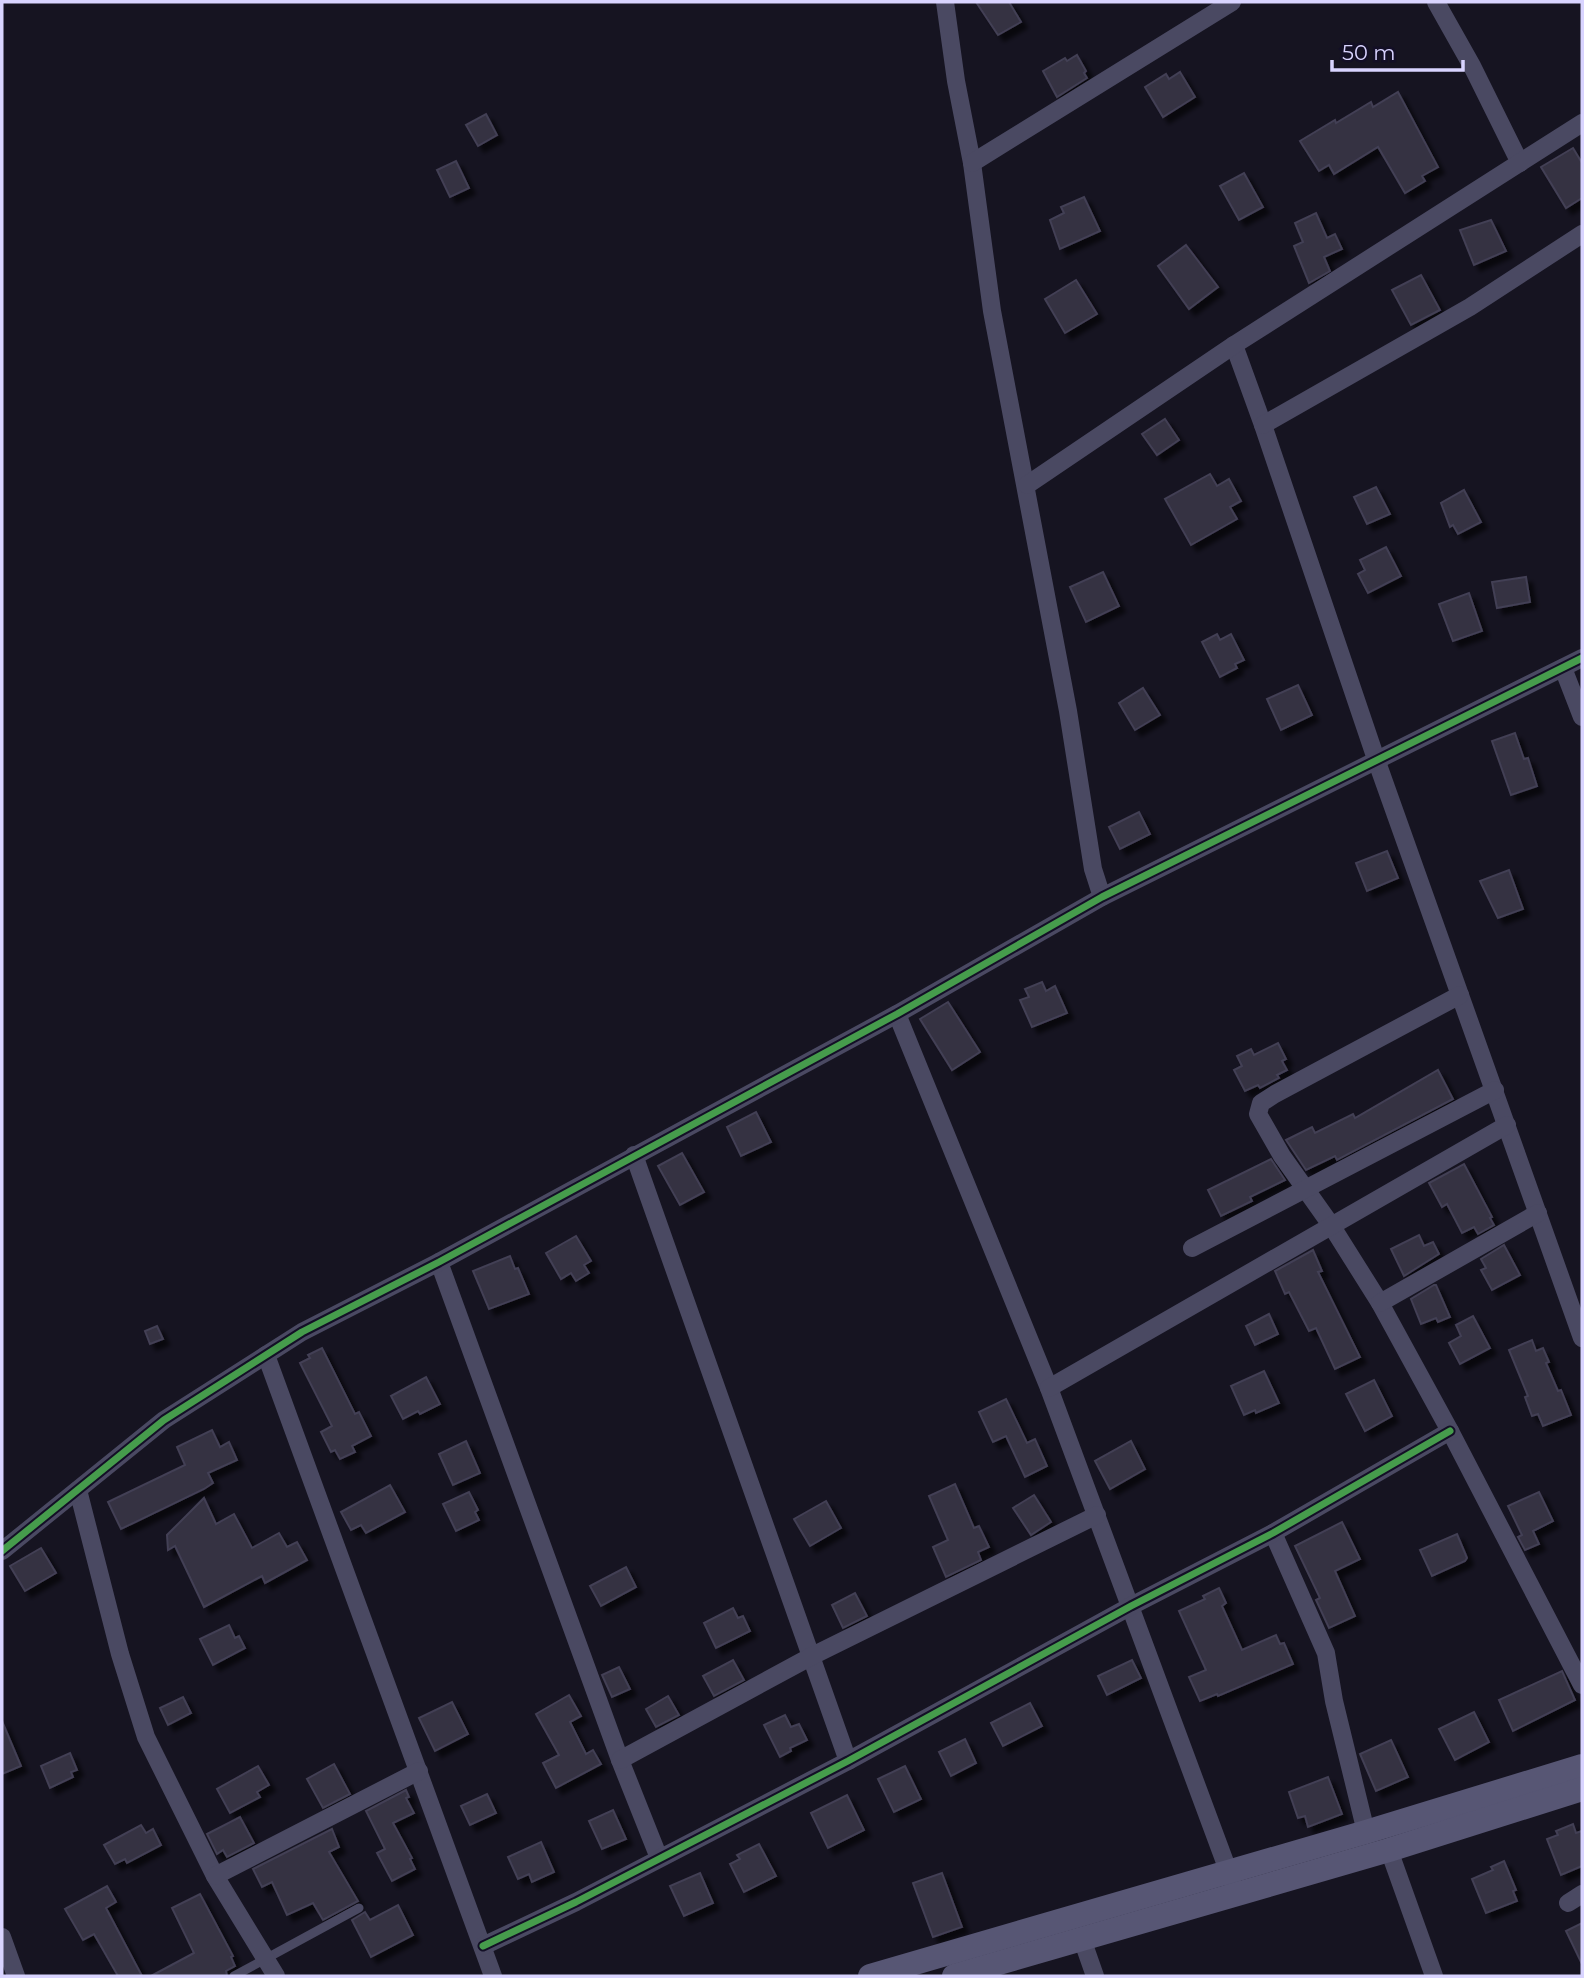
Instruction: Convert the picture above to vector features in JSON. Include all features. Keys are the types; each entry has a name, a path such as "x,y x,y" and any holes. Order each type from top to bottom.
{"main road":[{"path":"954,1976 1082,1939 1366,1832 1582,1766"},
{"path":"870,1976 1233,1883 1389,1850 1582,1789"}],"street":[{"path":"945,2 956,81 972,163 992,311 1068,711 1093,869 1102,897"},
{"path":"972,163 1232,2"},
{"path":"1436,2 1472,66 1520,163"},
{"path":"1027,485 1234,345 1582,123"},
{"path":"1263,425 1469,307 1582,234"},
{"path":"1234,345 1377,762 1582,1339"},
{"path":"2,1551 164,1420 302,1332 439,1262 634,1154 897,1014 1102,897 1582,659"},
{"path":"1563,668 1582,717"},
{"path":"1460,995 1275,1094 1261,1103 1258,1114 1305,1191 1331,1224 1380,1303 1582,1685"},
{"path":"897,1014 1049,1388 1233,1883"},
{"path":"1192,1248 1495,1090"},
{"path":"1049,1388 1507,1125"},
{"path":"634,1154 792,1609 848,1761"},
{"path":"1380,1303 1538,1213"},
{"path":"439,1262 620,1760 659,1858"},
{"path":"266,1355 493,1976"},
{"path":"483,1946 576,1902 848,1761 1131,1606 1273,1533 1450,1431"},
{"path":"78,1490 120,1654 146,1737 215,1876 276,1976"},
{"path":"620,1760 811,1656 1097,1515"},
{"path":"1273,1533 1326,1653 1334,1701 1366,1832"},
{"path":"215,1876 419,1771"},
{"path":"1389,1850 1434,1976"},
{"path":"2,1937 16,1976"},
{"path":"1082,1939 1095,1976"}],"lane":[{"path":"234,1976 359,1908"}],"building":[{"path":"976,2 1009,2 1021,22 998,35"},
{"path":"1077,55 1087,78 1057,97 1043,71 1065,58 1067,61"},
{"path":"1180,72 1195,97 1163,117 1145,87 1166,74 1169,79"},
{"path":"1398,92 1438,167 1422,176 1425,181 1405,193 1378,147 1334,174 1329,165 1319,171 1300,141 1371,102 1373,107"},
{"path":"486,114 497,135 478,146 466,125"},
{"path":"1573,148 1582,163 1582,198 1566,208 1541,167"},
{"path":"456,161 469,188 450,197 437,170"},
{"path":"1244,173 1263,207 1239,220 1220,186"},
{"path":"1084,197 1100,231 1060,249 1050,220 1064,213 1061,207"},
{"path":"1316,213 1327,238 1335,234 1342,249 1324,257 1330,271 1309,283 1294,246 1303,242 1295,223"},
{"path":"1491,220 1506,251 1474,265 1460,230"},
{"path":"1186,245 1218,287 1189,309 1158,266"},
{"path":"1421,275 1440,310 1411,325 1392,290"},
{"path":"1076,280 1097,314 1065,333 1045,299"},
{"path":"1165,419 1179,440 1157,455 1142,434"},
{"path":"1210,474 1217,486 1229,479 1241,501 1230,507 1237,519 1191,545 1165,499"},
{"path":"1376,487 1390,514 1367,524 1354,497"},
{"path":"1464,490 1481,522 1458,534 1453,525 1450,527 1441,503"},
{"path":"1386,547 1401,576 1368,593 1358,574 1365,570 1360,560"},
{"path":"1103,572 1119,606 1086,622 1070,587"},
{"path":"1526,577 1530,602 1497,608 1492,582"},
{"path":"1469,593 1482,631 1453,641 1439,604"},
{"path":"1217,634 1220,640 1231,634 1244,660 1235,664 1237,668 1220,677 1202,642"},
{"path":"1298,685 1312,715 1281,730 1267,699"},
{"path":"1143,688 1160,715 1135,730 1119,703"},
{"path":"1515,733 1524,759 1528,758 1537,786 1511,795 1492,741"},
{"path":"1139,812 1150,834 1120,849 1109,827"},
{"path":"1387,851 1398,878 1367,891 1356,863"},
{"path":"1509,870 1523,909 1498,918 1480,881"},
{"path":"1042,982 1046,991 1055,986 1067,1013 1032,1027 1020,1000 1029,997 1025,989"},
{"path":"948,1002 980,1052 952,1070 920,1019"},
{"path":"1278,1043 1286,1059 1282,1061 1287,1070 1277,1075 1279,1078 1260,1088 1258,1085 1245,1091 1234,1070 1242,1066 1237,1056 1251,1049 1254,1055"},
{"path":"1438,1070 1453,1099 1337,1160 1335,1156 1306,1170 1286,1140 1312,1127 1315,1133 1353,1114 1355,1118"},
{"path":"756,1112 771,1142 741,1156 727,1127"},
{"path":"682,1153 704,1192 680,1205 658,1166"},
{"path":"1271,1159 1285,1180 1250,1197 1252,1201 1221,1216 1208,1190"},
{"path":"1464,1164 1494,1225 1478,1234 1474,1227 1462,1233 1447,1204 1442,1207 1429,1183"},
{"path":"1419,1235 1424,1246 1433,1242 1439,1254 1404,1276 1391,1249"},
{"path":"576,1236 591,1261 584,1265 589,1273 576,1281 571,1273 561,1279 546,1253"},
{"path":"1504,1245 1520,1275 1492,1290 1481,1270 1486,1268 1481,1259"},
{"path":"1313,1250 1322,1271 1318,1272 1360,1357 1335,1369 1316,1328 1309,1331 1289,1292 1285,1294 1275,1271"},
{"path":"510,1256 529,1294 489,1309 473,1271"},
{"path":"1434,1285 1450,1317 1438,1322 1436,1318 1421,1324 1411,1299"},
{"path":"1269,1314 1278,1334 1255,1345 1246,1326"},
{"path":"1473,1316 1490,1348 1460,1364 1449,1343 1461,1336 1456,1325"},
{"path":"157,1326 163,1339 150,1344 145,1331"},
{"path":"1532,1340 1536,1351 1543,1348 1549,1362 1546,1363 1571,1415 1543,1426 1538,1414 1532,1416 1525,1397 1528,1396 1509,1350"},
{"path":"322,1348 355,1414 359,1412 371,1436 352,1446 355,1452 340,1459 335,1450 331,1452 321,1432 332,1426 300,1363 310,1358 308,1355"},
{"path":"1264,1371 1279,1403 1244,1415 1231,1386"},
{"path":"426,1377 440,1404 403,1419 391,1396"},
{"path":"1374,1380 1392,1416 1365,1431 1346,1394"},
{"path":"1006,1399 1027,1443 1035,1439 1047,1466 1025,1477 1006,1436 993,1442 979,1412"},
{"path":"212,1430 220,1447 229,1442 237,1460 208,1473 213,1483 204,1489 121,1529 108,1502 185,1465 177,1447"},
{"path":"466,1441 480,1473 453,1485 439,1454"},
{"path":"1131,1441 1145,1469 1110,1489 1095,1461"},
{"path":"955,1484 974,1528 979,1526 989,1547 978,1552 981,1560 946,1577 933,1547 948,1540 929,1496"},
{"path":"390,1485 405,1512 366,1533 361,1525 351,1530 341,1512"},
{"path":"469,1492 478,1510 475,1512 479,1520 456,1531 443,1504"},
{"path":"1539,1492 1553,1521 1533,1531 1539,1544 1525,1550 1518,1537 1522,1535 1508,1506"},
{"path":"1034,1495 1051,1522 1031,1535 1013,1508"},
{"path":"204,1498 216,1524 234,1514 252,1548 279,1533 287,1547 297,1542 307,1560 265,1583 262,1576 204,1607 175,1546 168,1550 167,1535"},
{"path":"826,1501 841,1528 810,1546 794,1519"},
{"path":"1342,1522 1360,1559 1335,1571 1355,1616 1329,1628 1316,1600 1320,1598 1295,1546"},
{"path":"1457,1534 1467,1558 1432,1576 1420,1550"},
{"path":"41,1548 56,1573 25,1591 10,1566"},
{"path":"626,1567 636,1587 601,1606 590,1586"},
{"path":"1219,1588 1226,1603 1222,1606 1242,1650 1276,1635 1280,1644 1284,1643 1293,1664 1200,1701 1189,1677 1206,1670 1179,1611 1205,1599 1203,1596"},
{"path":"855,1593 867,1616 843,1628 832,1605"},
{"path":"733,1608 738,1618 743,1616 750,1631 716,1648 704,1623"},
{"path":"229,1625 235,1638 239,1636 245,1648 213,1665 200,1639"},
{"path":"733,1660 744,1680 714,1696 703,1676"},
{"path":"1132,1660 1141,1678 1107,1695 1098,1676"},
{"path":"619,1667 630,1689 612,1697 602,1675"},
{"path":"1562,1671 1575,1700 1513,1731 1499,1700"},
{"path":"569,1695 581,1716 570,1722 586,1754 593,1750 601,1764 556,1788 543,1763 559,1755 536,1714"},
{"path":"668,1696 679,1715 656,1727 646,1709"},
{"path":"183,1697 191,1713 168,1725 160,1708"},
{"path":"452,1702 468,1734 435,1751 419,1718"},
{"path":"1030,1703 1042,1726 1003,1746 991,1723"},
{"path":"1474,1712 1489,1742 1455,1760 1439,1729"},
{"path":"785,1715 791,1727 799,1724 807,1740 790,1748 791,1751 780,1757 764,1725"},
{"path":"2,1721 21,1766 2,1774"},
{"path":"965,1739 976,1763 951,1776 939,1752"},
{"path":"1391,1740 1408,1777 1376,1791 1360,1754"},
{"path":"70,1753 77,1770 71,1772 73,1777 50,1788 41,1766"},
{"path":"334,1764 350,1794 323,1808 307,1779"},
{"path":"258,1766 269,1785 257,1792 260,1797 230,1813 217,1789"},
{"path":"905,1766 921,1799 894,1812 878,1779"},
{"path":"1328,1777 1342,1814 1308,1827 1305,1816 1298,1818 1289,1792"},
{"path":"406,1790 409,1797 406,1798 414,1813 393,1823 415,1869 392,1881 377,1853 385,1849 366,1811"},
{"path":"487,1794 496,1813 470,1825 461,1806"},
{"path":"847,1795 864,1830 828,1848 811,1813"},
{"path":"613,1810 626,1839 602,1849 589,1821"},
{"path":"240,1817 254,1843 227,1857 223,1850 217,1854 207,1834"},
{"path":"1573,1824 1576,1833 1582,1831 1582,1866 1561,1875 1547,1839 1558,1835 1556,1831"},
{"path":"141,1825 146,1833 153,1829 161,1845 127,1863 125,1859 115,1864 104,1845"},
{"path":"332,1829 339,1847 329,1852 358,1901 323,1920 313,1903 287,1915 272,1882 262,1887 253,1869"},
{"path":"541,1842 554,1872 532,1882 529,1874 518,1879 508,1857"},
{"path":"759,1844 776,1876 744,1892 730,1864 740,1859 737,1855"},
{"path":"1504,1861 1516,1890 1513,1891 1517,1901 1486,1913 1472,1879 1493,1870 1491,1867"},
{"path":"700,1873 713,1903 684,1916 670,1886"},
{"path":"942,1873 962,1927 933,1937 913,1883"},
{"path":"107,1886 116,1902 106,1908 142,1976 118,1976 94,1934 83,1940 65,1909"},
{"path":"200,1894 233,1956 231,1957 235,1966 226,1971 227,1976 151,1976 194,1953 172,1908"},
{"path":"398,1905 413,1935 371,1957 352,1920 365,1912 370,1920"},
{"path":"1582,1923 1582,1964 1566,1931"}],"cycle path":[{"path":"2,1551 164,1420 302,1332 439,1262 897,1014 1102,897 1582,658"},
{"path":"483,1946 576,1902 848,1761 1131,1606 1273,1533 1450,1431"}]}
